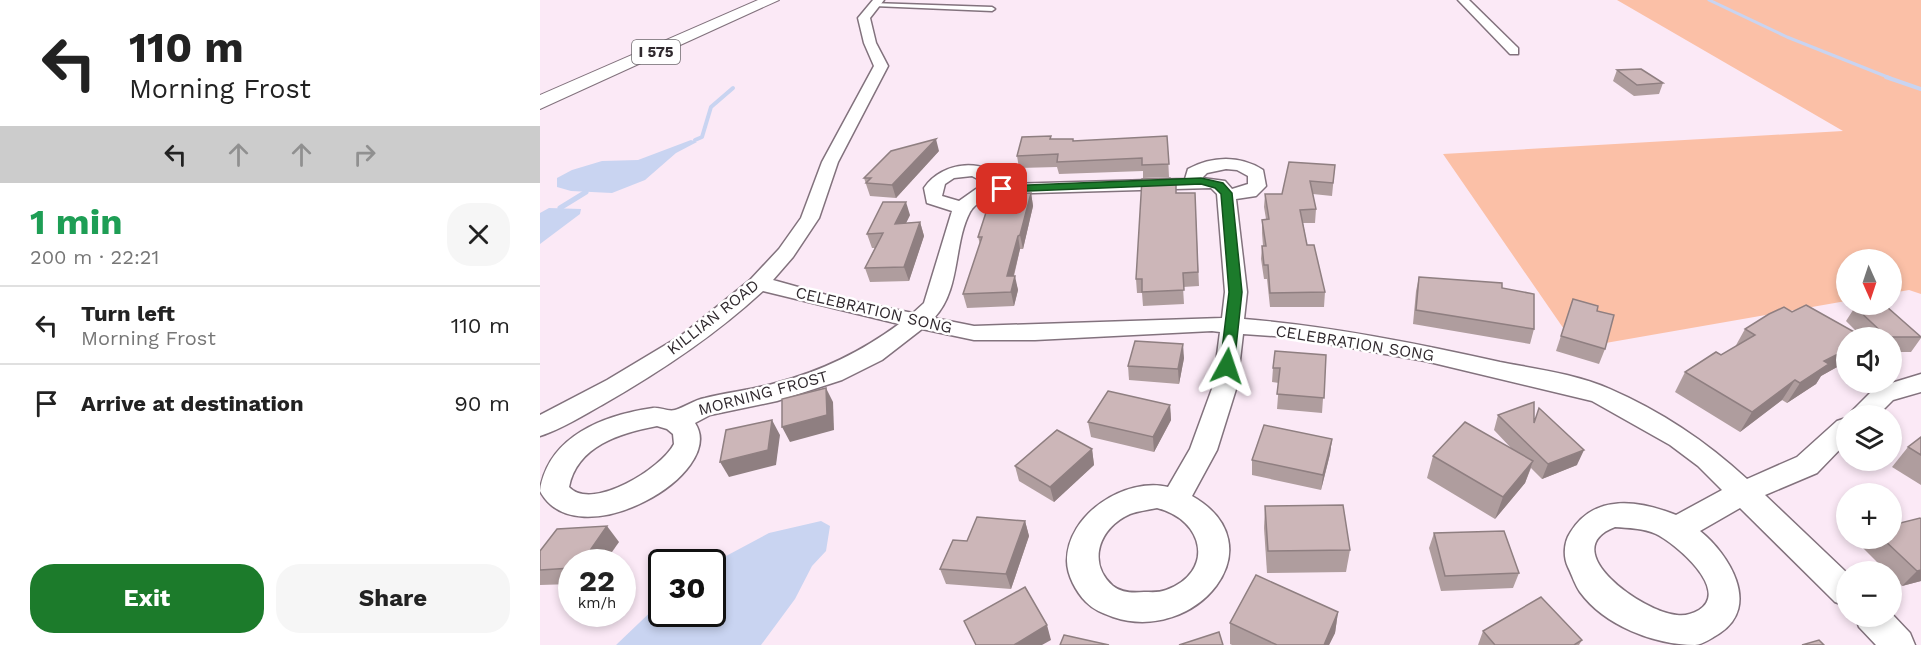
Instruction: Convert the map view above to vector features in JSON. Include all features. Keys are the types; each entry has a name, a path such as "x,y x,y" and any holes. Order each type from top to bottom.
{"highway":[{"path":"706,9 728,0"},
{"name":"I 575","path":"540,103 771,0"}],"street":[{"path":"1462,0 1514,51"},
{"name":"KILLIAN ROAD","path":"540,426 599,396 692,338 759,283 786,252 812,215 824,173 881,66 870,44 864,18 877,2"},
{"path":"1002,189 993,176 975,170 953,172 936,182 931,192 933,199 962,208 982,193 1002,189 1193,182 1223,190 1251,192 1257,186 1257,174 1250,168 1235,164 1211,165 1194,173 1193,182"},
{"path":"1176,499 1203,450 1226,386 1230,326 1236,292 1223,190"},
{"name":"MORNING FROST","path":"675,421 704,407 777,392 833,374 874,354 917,322 934,305 962,208"},
{"name":"CELEBRATION SONG","path":"759,283 917,322 974,333 1035,333 1154,325 1230,326 1288,330 1425,353 1525,374 1601,395 1679,438 1708,459 1836,582"},
{"path":"1872,405 1884,394 1921,383"},
{"path":"1676,530 1742,492 1781,478 1807,465 1836,437"},
{"path":"1156,496 1176,499 1193,508 1207,522 1213,539 1213,558 1205,577 1190,593 1170,604 1147,609 1124,608 1104,599 1090,585 1082,568 1081,549 1088,531 1100,516 1136,497 1156,496"},
{"path":"1614,515 1638,516 1676,530 1690,539 1711,560 1723,582 1724,604 1713,622 1692,631 1664,630 1634,620 1608,602 1589,580 1580,557 1582,537 1594,523 1614,515"},
{"path":"1881,627 1898,645"}],"lane":[{"path":"877,2 992,9"}],"shaded area":[{"path":"1617,0 1921,0 1921,294 1909,290 1902,291 1902,249 1836,249 1836,303 1577,348 1443,154 1843,131"}],"water":[{"path":"691,140 697,142 676,153 645,180 612,193 571,191 557,187 557,178 572,170 602,161 638,160"},
{"path":"549,208 581,209 580,214 540,244 540,213"},
{"path":"821,521 830,526 826,551 812,566 795,599 761,645 616,645 648,614 648,627 726,627 726,556 769,533"}],"building":[{"path":"1641,69 1663,83 1637,85 1617,70"},
{"path":"1051,136 1050,139 1073,139 1073,141 1167,136 1169,164 1142,165 1142,158 1057,162 1058,154 1017,156 1022,137"},
{"path":"936,139 892,185 866,183 871,178 864,178 891,151"},
{"path":"1289,162 1335,165 1333,183 1310,181 1316,209 1300,210 1307,245 1314,245 1325,292 1270,293 1268,265 1264,265 1262,246 1266,246 1262,220 1269,219 1265,194 1282,194"},
{"path":"1170,178 1170,182 1176,182 1176,193 1195,193 1198,272 1183,273 1184,290 1142,292 1142,279 1136,279 1142,179"},
{"path":"1031,193 1007,276 1015,276 1011,292 963,294 982,237 978,237 992,194"},
{"path":"883,202 906,202 895,224 920,222 904,267 865,268 883,233 867,234"},
{"path":"1419,277 1502,283 1502,288 1534,294 1534,329 1416,310"},
{"path":"1573,299 1598,306 1597,311 1614,315 1605,349 1561,336"},
{"path":"1806,305 1845,327 1836,327 1836,355 1824,361 1829,364 1800,383 1795,380 1752,412 1685,372 1716,352 1721,355 1755,335 1745,329 1769,314 1784,307 1792,312"},
{"path":"1864,315 1896,315 1921,337 1902,337 1902,327 1876,327"},
{"path":"1135,341 1183,344 1178,369 1128,366"},
{"path":"1275,351 1326,355 1324,398 1277,394 1280,368 1273,368"},
{"path":"826,388 827,415 782,427 782,399"},
{"path":"1108,391 1170,405 1153,437 1088,422"},
{"path":"1534,402 1534,423 1539,408 1584,450 1548,464 1498,415"},
{"path":"772,420 768,450 720,462 726,430"},
{"path":"1465,422 1533,461 1503,497 1433,456"},
{"path":"1264,425 1332,439 1323,475 1252,460"},
{"path":"1057,430 1092,449 1050,487 1015,466"},
{"path":"1921,437 1921,455 1908,447"},
{"path":"1343,505 1350,550 1268,551 1265,506"},
{"path":"977,517 1025,521 1006,574 940,569 953,540 967,541"},
{"path":"1921,519 1921,570 1917,571 1894,549 1902,549 1902,522"},
{"path":"607,526 591,549 558,549 558,569 540,570 540,551 557,529"},
{"path":"1504,531 1519,573 1445,576 1434,533"},
{"path":"1256,575 1338,612 1324,645 1277,645 1230,623"},
{"path":"1025,587 1047,625 1014,645 976,645 964,621"},
{"path":"1541,597 1582,640 1574,645 1495,645 1483,631"},
{"path":"1219,632 1223,645 1179,645"},
{"path":"1064,635 1109,645 1060,645"},
{"path":"1819,640 1824,645 1802,645"}],"waterway":[{"path":"1709,0 1787,37 1890,78"},
{"path":"1886,77 1921,89"},
{"path":"695,140 702,137 711,107 733,88"},
{"path":"560,208 586,192"}],"route":[{"path":"1002,189 1201,181 1219,185 1226,193 1236,292 1230,326 1227,366"}]}
